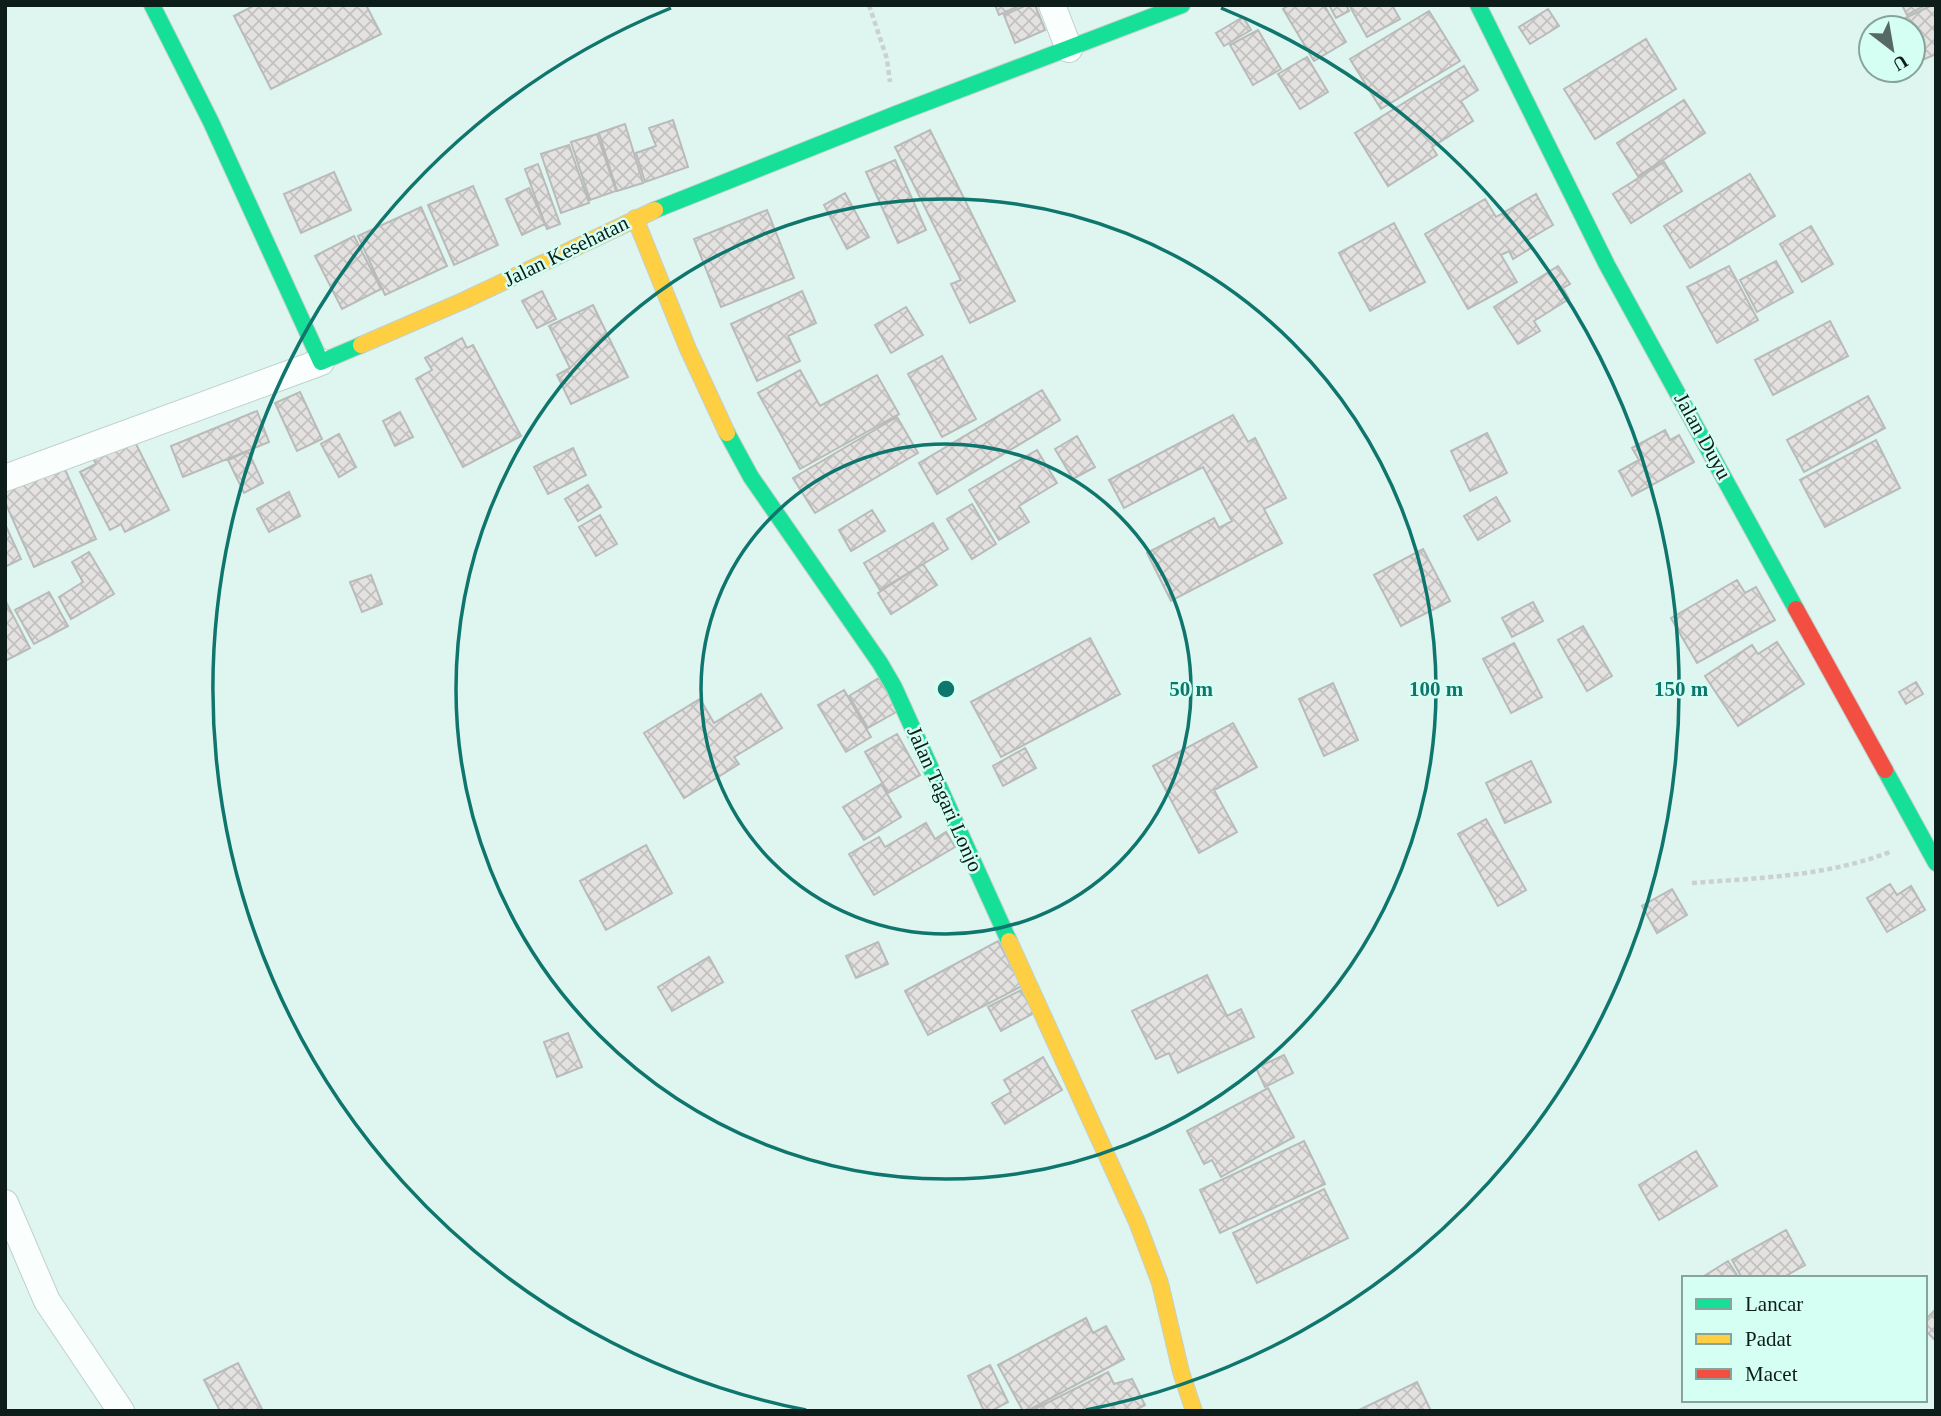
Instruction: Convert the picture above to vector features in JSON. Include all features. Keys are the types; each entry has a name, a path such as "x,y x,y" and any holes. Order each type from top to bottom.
{"street":[{"path":"5,478 321,362 211,122 152,5"},
{"path":"1052,5 1069,49"},
{"name":"Jalan Kesehatan","path":"321,362 465,300 635,218 896,114 1182,5"},
{"name":"Jalan Duyu","path":"1478,5 1607,265 1936,863"},
{"name":"Jalan Tagari Lonjo","path":"635,218 733,447 894,687 1137,1222 1160,1283 1181,1371 1194,1411"},
{"path":"5,1203 47,1301 121,1411"}],"path":[{"path":"869,5 887,59 896,114"},
{"path":"1692,883 1788,875 1867,861 1922,838"}],"building":[{"path":"255,5 366,5 381,34 271,89 234,16"},
{"path":"995,5 1021,5 999,15"},
{"path":"1027,5 1035,5 1045,30 1015,43 1004,15"},
{"path":"1289,5 1324,5 1346,42 1314,61 1283,9"},
{"path":"1329,5 1346,5 1349,11 1336,18"},
{"path":"1349,5 1392,5 1400,19 1367,37"},
{"path":"1902,5 1926,5 1909,14"},
{"path":"1936,5 1936,54 1927,58 1927,14 1914,14"},
{"path":"1548,9 1559,26 1530,44 1519,27"},
{"path":"1429,11 1460,61 1381,109 1350,59"},
{"path":"1243,17 1251,30 1224,46 1216,33"},
{"path":"1258,30 1281,69 1253,85 1230,45"},
{"path":"1646,39 1676,89 1595,139 1564,89"},
{"path":"1307,57 1328,92 1300,109 1278,74"},
{"path":"1464,66 1478,90 1461,101 1473,121 1432,147 1437,155 1388,186 1355,133"},
{"path":"1684,100 1705,133 1638,176 1617,143"},
{"path":"673,120 688,167 645,182 636,153 656,146 649,128"},
{"path":"625,124 643,183 617,191 599,133"},
{"path":"930,130 1015,301 970,323 951,284 961,280 895,147"},
{"path":"597,134 616,191 590,200 571,142"},
{"path":"569,145 589,203 561,213 541,154"},
{"path":"895,160 926,230 898,243 866,172"},
{"path":"1664,162 1682,191 1631,223 1613,194"},
{"path":"538,164 560,224 547,229 525,169"},
{"path":"334,172 351,210 301,233 284,194"},
{"path":"1750,174 1775,216 1690,268 1664,226"},
{"path":"473,186 498,245 454,265 428,205"},
{"path":"529,188 545,224 522,235 506,199"},
{"path":"845,193 869,237 847,249 824,205"},
{"path":"1536,194 1553,225 1526,241 1531,248 1513,259 1509,251 1501,255 1517,282 1468,309 1425,234 1485,199 1496,217"},
{"path":"421,207 447,266 385,295 358,236"},
{"path":"767,210 794,278 721,307 694,239"},
{"path":"1394,223 1425,282 1370,311 1339,253"},
{"path":"1811,226 1833,264 1802,282 1780,244"},
{"path":"354,236 381,289 342,309 315,256"},
{"path":"1776,261 1793,292 1757,312 1740,280"},
{"path":"1558,266 1570,284 1563,288 1569,299 1534,321 1540,331 1518,344 1494,307"},
{"path":"1729,266 1758,320 1717,343 1687,287"},
{"path":"542,291 556,319 537,328 522,301"},
{"path":"802,291 816,323 788,336 800,361 757,381 731,324"},
{"path":"593,305 628,377 571,404 557,375 570,368 549,326"},
{"path":"906,307 923,335 891,353 875,325"},
{"path":"1830,321 1848,356 1773,395 1755,360"},
{"path":"462,338 467,348 473,345 521,436 463,467 416,379 432,370 425,358"},
{"path":"942,356 976,419 942,437 908,374"},
{"path":"800,370 820,406 877,375 899,414 800,469 758,393"},
{"path":"1042,390 1060,420 937,494 919,463"},
{"path":"300,392 322,439 297,451 275,403"},
{"path":"1868,396 1885,428 1804,472 1787,440"},
{"path":"257,411 269,442 183,477 171,446"},
{"path":"400,412 413,437 395,446 383,421"},
{"path":"1233,415 1248,442 1255,438 1286,498 1264,509 1282,543 1171,601 1147,553 1214,518 1219,528 1232,521 1203,467 1124,508 1109,480"},
{"path":"897,417 918,453 815,513 793,478"},
{"path":"1665,430 1670,440 1679,435 1694,462 1632,496 1619,471 1639,460 1632,448"},
{"path":"130,432 169,510 125,532 121,524 110,530 80,472 96,464 90,452"},
{"path":"1487,433 1507,473 1470,491 1451,451"},
{"path":"339,434 356,467 339,477 321,444"},
{"path":"1077,436 1095,467 1073,479 1055,449"},
{"path":"1876,440 1900,488 1825,527 1800,480"},
{"path":"573,448 586,475 548,494 534,467"},
{"path":"1037,450 1057,483 1019,506 1029,522 999,540 969,490"},
{"path":"248,451 263,483 244,493 228,460"},
{"path":"63,465 96,539 34,567 5,502 5,485"},
{"path":"588,485 601,507 578,521 565,499"},
{"path":"289,492 300,516 269,532 257,509"},
{"path":"1496,497 1510,521 1478,540 1464,516"},
{"path":"972,504 996,544 972,559 947,519"},
{"path":"872,510 885,531 851,551 839,530"},
{"path":"600,515 617,544 596,556 579,527"},
{"path":"933,523 948,549 880,590 864,563"},
{"path":"5,524 21,559 5,567"},
{"path":"1423,549 1450,601 1401,626 1374,575"},
{"path":"89,552 114,594 71,619 59,597 83,582 72,562"},
{"path":"923,564 937,585 891,614 878,593"},
{"path":"371,575 382,604 362,612 350,582"},
{"path":"1737,580 1745,593 1756,587 1775,620 1697,663 1671,618"},
{"path":"49,592 68,626 34,644 15,610"},
{"path":"5,600 30,648 5,661"},
{"path":"1533,602 1543,621 1512,637 1502,618"},
{"path":"1583,626 1612,676 1587,691 1558,640"},
{"path":"1090,638 1120,694 1001,757 971,702"},
{"path":"1777,642 1804,684 1738,726 1705,676 1752,645 1758,654"},
{"path":"1514,643 1542,697 1511,713 1483,659"},
{"path":"879,678 898,711 868,728 849,696"},
{"path":"1916,682 1923,694 1906,704 1899,692"},
{"path":"1333,683 1358,740 1324,756 1299,699"},
{"path":"844,690 871,737 846,752 818,705"},
{"path":"761,694 782,728 734,757 739,764 684,798 644,733 700,699 714,723"},
{"path":"1233,723 1257,767 1214,790 1237,832 1199,853 1153,766"},
{"path":"897,734 920,775 888,793 865,752"},
{"path":"1025,748 1036,768 1003,786 993,766"},
{"path":"1531,761 1551,802 1505,823 1486,783"},
{"path":"881,784 901,817 864,840 843,807"},
{"path":"1486,819 1526,890 1498,906 1458,834"},
{"path":"926,823 935,839 946,832 955,847 874,895 849,854 879,837 885,847"},
{"path":"646,845 672,893 606,930 580,881"},
{"path":"1890,884 1897,895 1911,886 1925,910 1887,932 1867,898"},
{"path":"1672,889 1687,915 1657,933 1642,906"},
{"path":"998,941 1022,986 928,1035 905,991"},
{"path":"878,942 888,964 856,978 846,956"},
{"path":"709,957 723,982 672,1011 658,987"},
{"path":"1207,975 1227,1016 1241,1009 1254,1037 1178,1073 1169,1053 1156,1059 1132,1011"},
{"path":"1021,990 1034,1013 1001,1031 988,1007"},
{"path":"568,1033 582,1067 557,1077 544,1042"},
{"path":"1284,1055 1293,1073 1265,1087 1256,1068"},
{"path":"1043,1057 1062,1090 1005,1124 992,1103 1011,1092 1004,1080"},
{"path":"1268,1088 1294,1137 1221,1177 1212,1160 1204,1164 1187,1131"},
{"path":"1304,1141 1325,1184 1220,1233 1200,1190"},
{"path":"1696,1151 1717,1186 1659,1220 1639,1185"},
{"path":"1324,1189 1348,1238 1257,1283 1233,1233"},
{"path":"1786,1230 1805,1265 1786,1276 1741,1276 1732,1260"},
{"path":"1728,1261 1738,1276 1704,1276"},
{"path":"1936,1309 1936,1341 1927,1332 1927,1318"},
{"path":"1086,1318 1093,1333 1106,1326 1124,1359 1023,1411 998,1365"},
{"path":"238,1363 263,1411 220,1411 204,1380"},
{"path":"990,1365 1008,1402 991,1411 984,1411 968,1376"},
{"path":"1108,1372 1114,1384 1132,1379 1145,1405 1134,1411 1031,1411"},
{"path":"1417,1382 1431,1411 1357,1411"}],"traffic: fast":[{"path":"152,5 211,122 321,362 361,345"},
{"path":"655,210 1182,5"},
{"path":"1478,5 1607,265 1796,609"},
{"path":"727,433 751,477 894,687 1009,941"},
{"path":"1885,770 1936,863"}],"traffic: slow":[{"path":"361,345 465,300 655,210"},
{"path":"635,218 688,349 727,433"},
{"path":"1009,941 1137,1222 1160,1283 1181,1372 1194,1411"}],"traffic: jam":[{"path":"1796,609 1885,770"}]}
